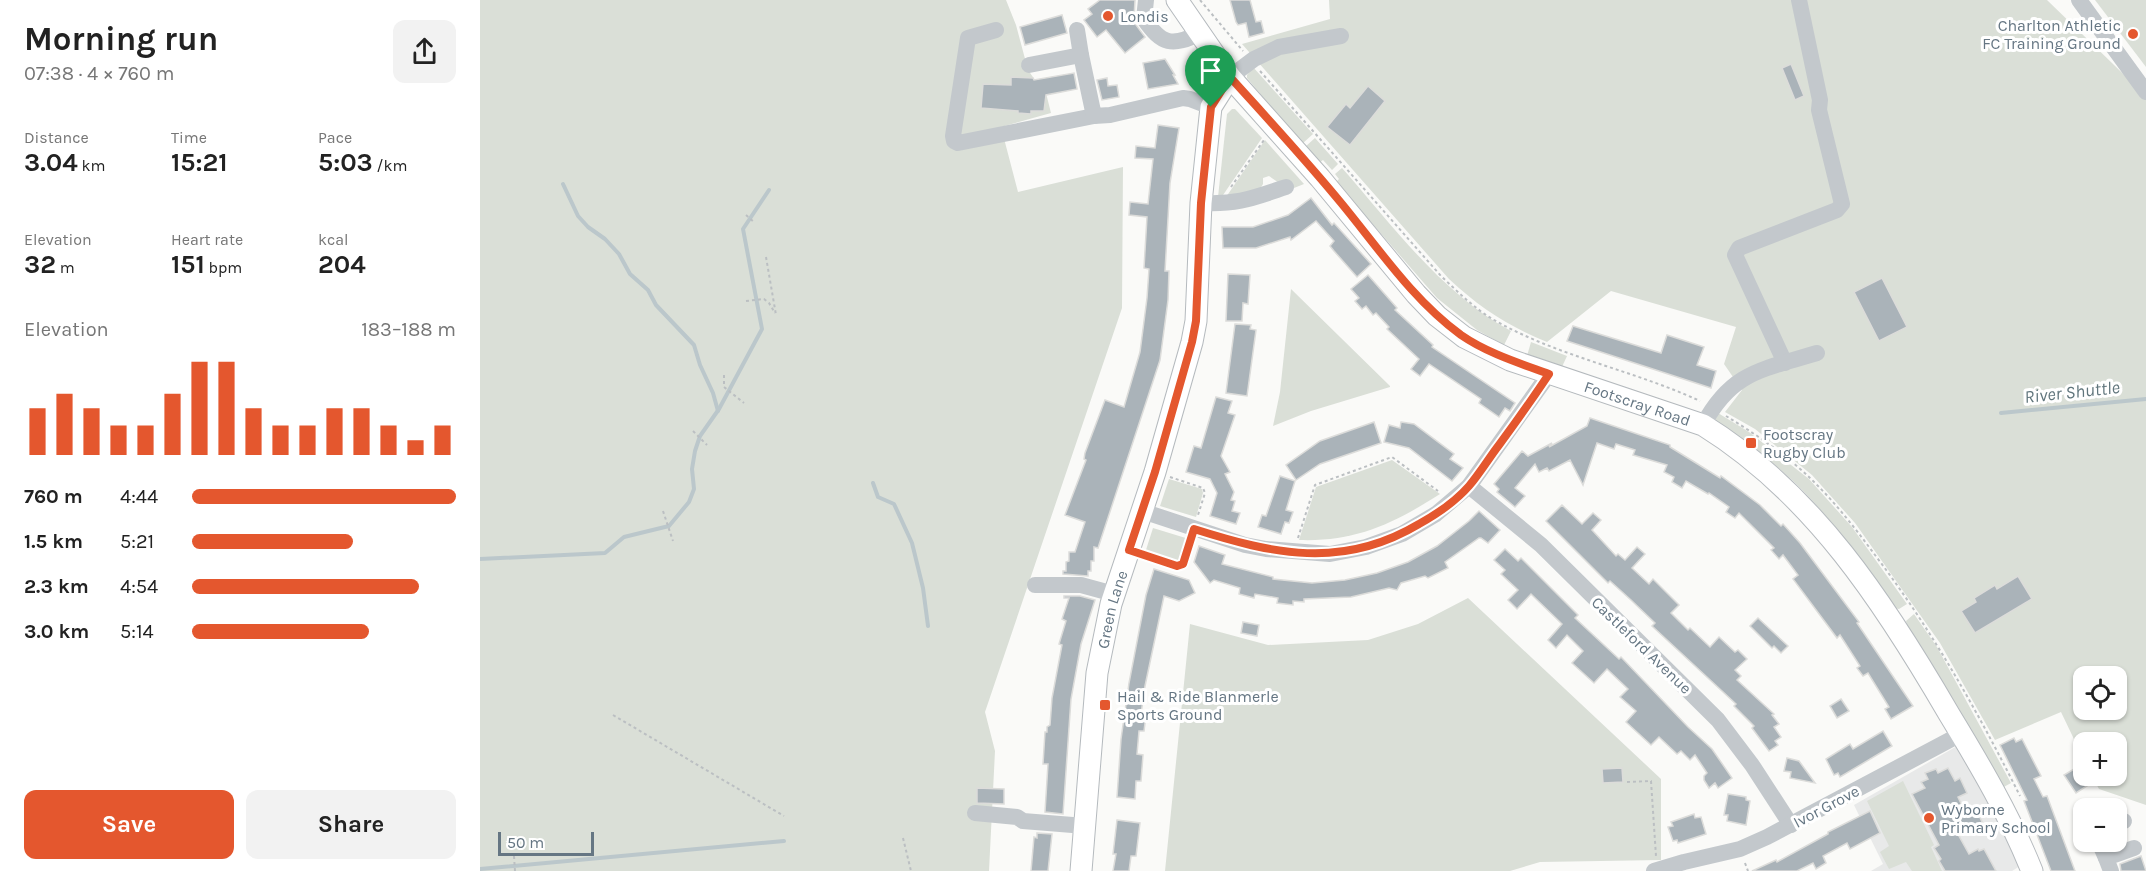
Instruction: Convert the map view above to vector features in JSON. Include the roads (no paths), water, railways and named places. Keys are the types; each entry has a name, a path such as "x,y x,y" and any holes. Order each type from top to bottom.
{"main road":[{"name":"Footscray Road","path":"1177,0 1230,77 1320,178 1437,316 1464,337 1484,348 1549,374 1686,418 1708,416 1728,441 1784,487 1811,515 1848,560 1925,672 2001,804 2032,871"},
{"name":"Green Lane","path":"1081,871 1097,673 1114,594 1155,472 1192,342 1210,204 1211,107 1230,77"}],"street":[{"path":"1146,0 1144,19 1158,36 1175,43 1200,33"},
{"path":"1785,363 1735,255 1739,248 1838,210 1842,204 1820,110 1820,100 1799,0"},
{"path":"2079,0 2146,92"},
{"path":"996,30 968,38 953,136 954,141 958,143 1036,130 1094,116 1110,116 1183,98 1211,107"},
{"path":"1077,30 1094,116"},
{"path":"1230,77 1267,51 1341,36"},
{"path":"1029,65 1081,55"},
{"path":"1210,204 1242,202 1286,187"},
{"path":"1708,416 1737,382 1759,371 1817,353"},
{"path":"1142,511 1245,545 1294,552 1330,554 1366,547 1402,534 1436,514 1469,486 1549,374"},
{"name":"Castleford Avenue","path":"1469,486 1541,545 1718,720 1752,765 1791,825"},
{"path":"1035,585 1081,585 1114,594"},
{"name":"Ivor Grove","path":"1657,870 1740,849 1791,825 1962,734"},
{"path":"975,813 1017,817 1023,821 1085,825"},
{"path":"2108,865 2134,848"}],"waterway":[{"path":"563,184 578,216 619,254 630,274 648,290 656,305 694,345 718,411"},
{"path":"480,559 605,553 624,537 669,526 689,502 694,489 692,469 700,436 719,409 762,329 743,229 769,190"},
{"name":"River Shuttle","path":"2001,413 2146,399"},
{"path":"873,483 878,497 894,504 912,543 923,588 928,626"},
{"path":"480,869 784,841"}],"place":[{"name":"Londis","path":"1108,16"},
{"name":"Charlton Athletic FC Training Ground","path":"2133,34"},
{"name":"Footscray Rugby Club","path":"1751,443"},
{"name":"Hail & Ride Blanmerle Sports Ground","path":"1105,705"},
{"name":"Wyborne Primary School","path":"1929,818"}]}
